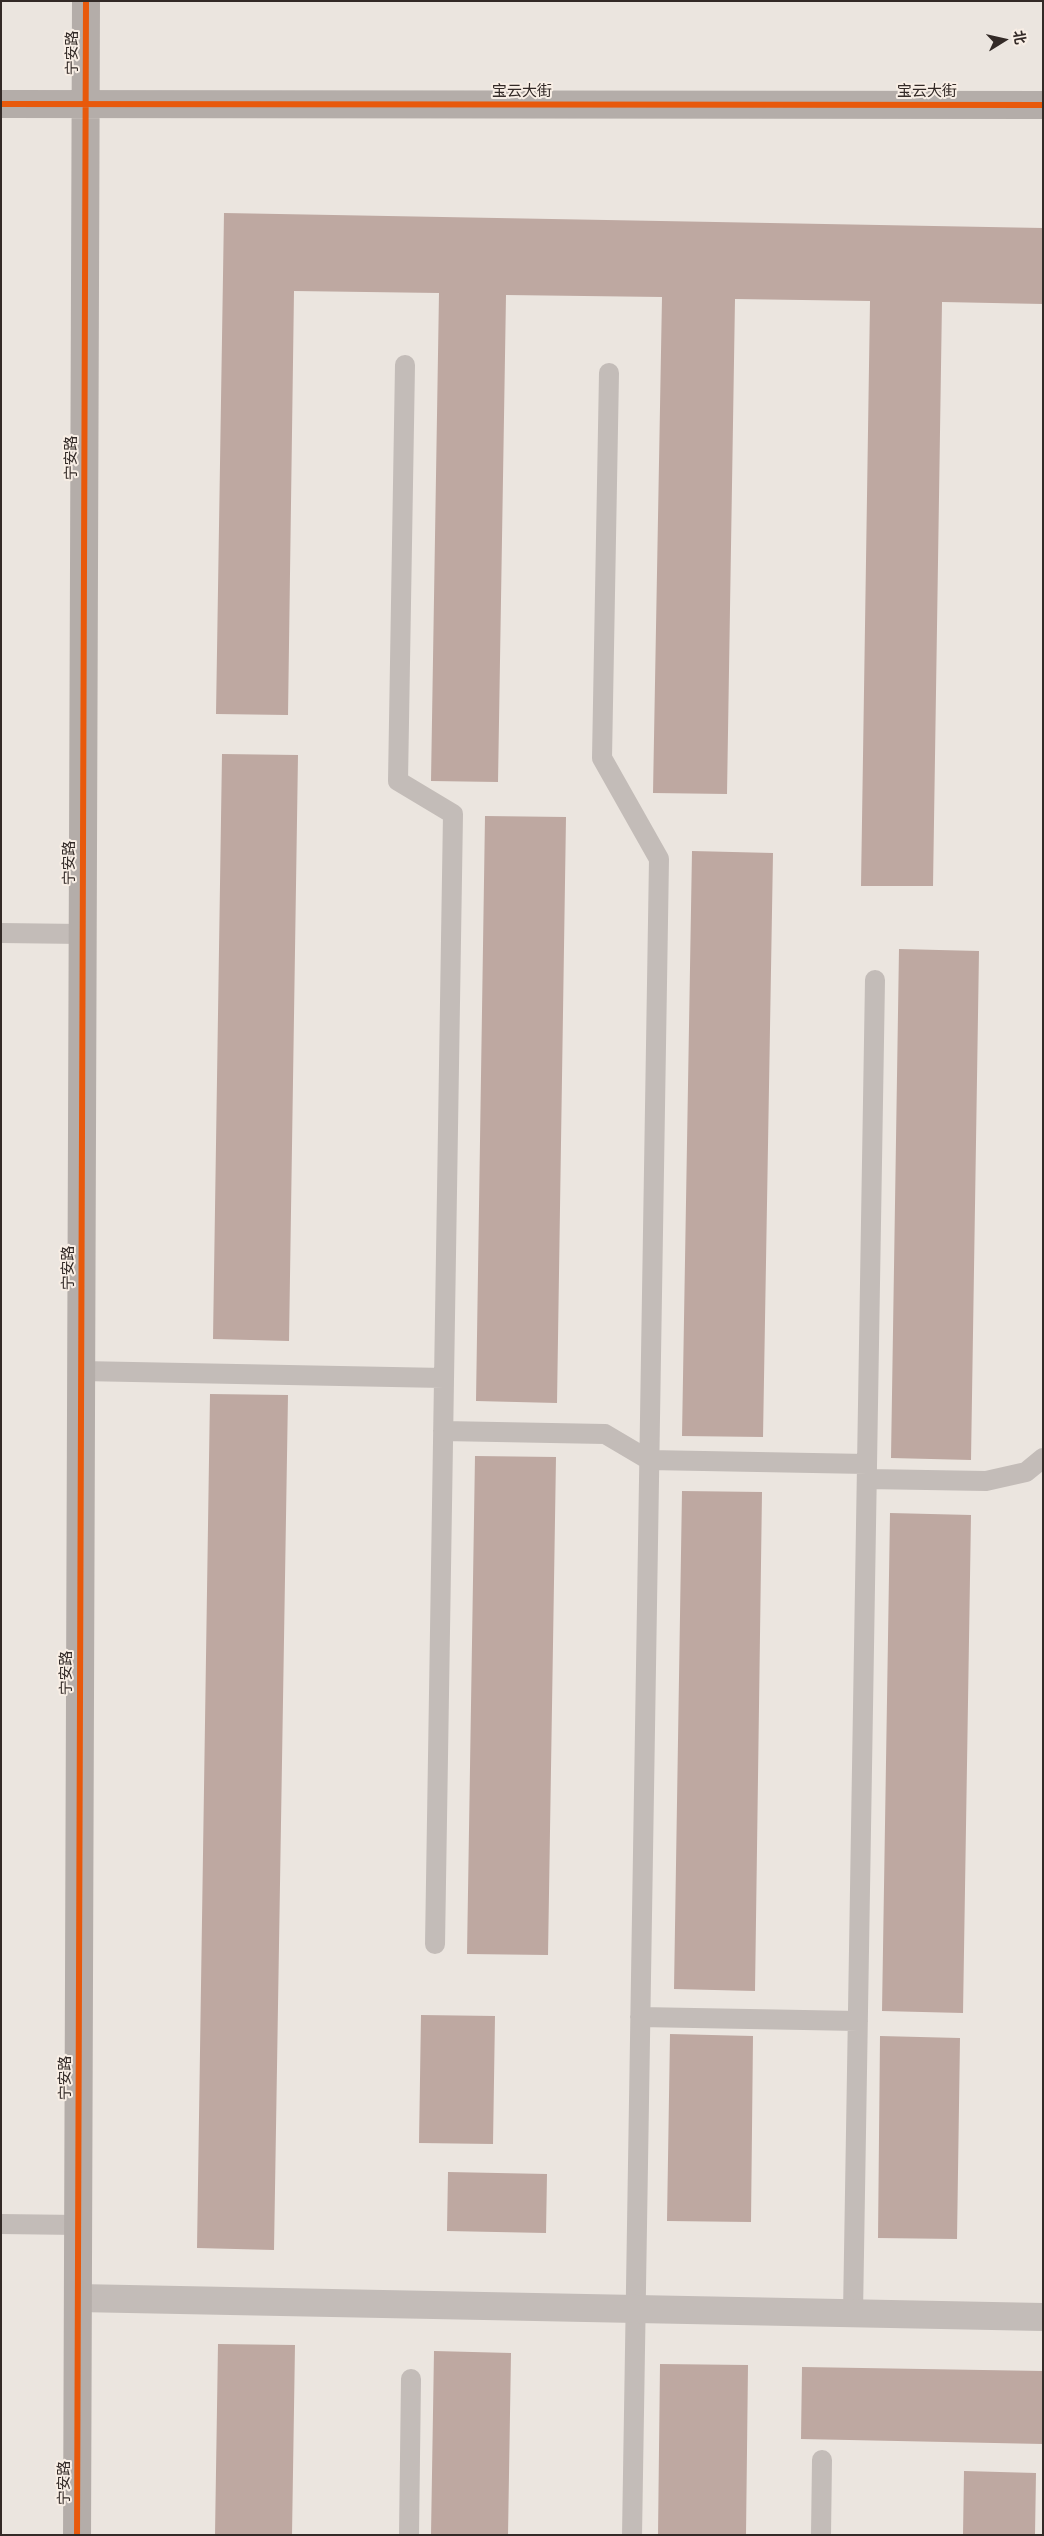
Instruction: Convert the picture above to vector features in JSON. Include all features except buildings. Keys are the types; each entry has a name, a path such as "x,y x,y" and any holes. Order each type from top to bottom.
{"street":[{"name":"宁安路","path":"77,2535 86,1"},
{"name":"宝云大街","path":"1,104 1043,105"},
{"path":"78,2298 1043,2317"}],"lane":[{"path":"405,365 398,781 453,814 435,1944"},
{"path":"609,374 602,758 659,859 632,2535"},
{"path":"1,933 82,934"},
{"path":"853,2313 875,980"},
{"path":"81,1371 444,1378"},
{"path":"443,1431 605,1434 649,1460 867,1472 986,1481 1026,1472 1043,1458"},
{"path":"640,2017 858,2021"},
{"path":"1,2224 78,2225"},
{"path":"409,2535 411,2379"},
{"path":"821,2535 822,2460"}],"cycle path":[{"path":"77,2535 86,1"},
{"path":"1,104 1043,105"}]}
